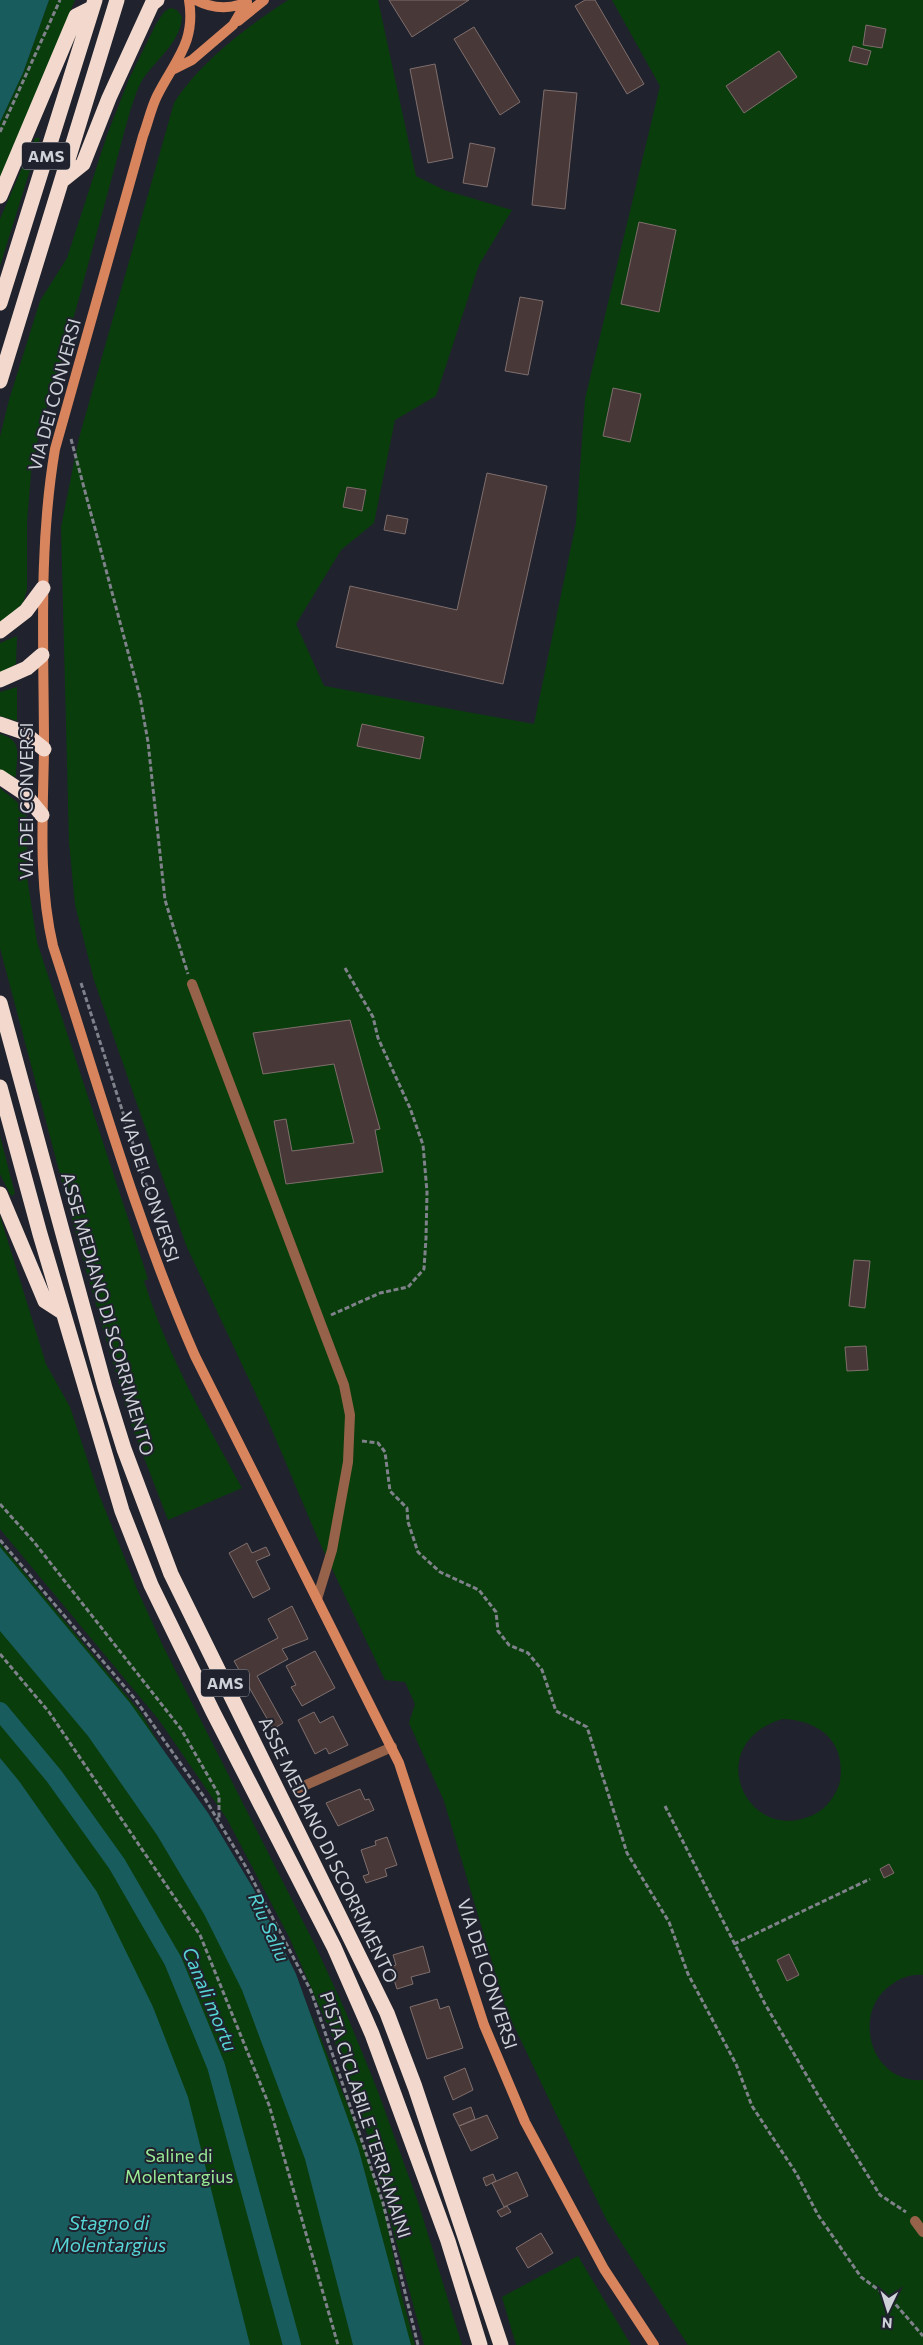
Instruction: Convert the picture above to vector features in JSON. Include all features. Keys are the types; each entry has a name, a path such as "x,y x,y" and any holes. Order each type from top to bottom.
{"highway":[{"name":"AMS","path":"0,381 117,0"},
{"path":"63,180 83,164 109,98 152,4 157,0"},
{"name":"AMS","path":"0,303 93,4"},
{"path":"0,196 76,16 93,4"},
{"path":"0,631 6,629 26,611 43,588"},
{"path":"0,680 27,668 42,655"},
{"path":"0,724 23,732 44,749"},
{"path":"0,777 24,793 42,815"},
{"name":"ASSE MEDIANO DI SCORRIMENTO","path":"0,1003 105,1388 124,1449 171,1574 388,2014 415,2087 501,2345"},
{"name":"ASSE MEDIANO DI SCORRIMENTO","path":"0,1087 62,1312 122,1511 144,1566 213,1712 338,1955 372,2034 448,2241 480,2345"},
{"path":"0,1194 45,1301 62,1312"}],"street":[{"path":"174,69 185,46 192,20 189,0"},
{"path":"196,0 212,7 225,8 249,1"},
{"path":"233,24 264,0"},
{"name":"VIA DEI CONVERSI","path":"249,1 233,24 192,60 174,69 157,97 143,136 65,416 54,448 48,490 43,588 44,749 42,815 44,898 53,946 161,1276 196,1356 392,1747 416,1808 484,2024 526,2122 604,2269 654,2345"},
{"path":"192,984 344,1385 350,1415 350,1440 332,1550 317,1599"},
{"path":"299,1788 392,1747"},
{"path":"915,2222 923,2232"}],"path":[{"path":"0,132 60,0"},
{"path":"65,416 140,697 148,742 165,900 192,984"},
{"path":"319,1320 380,1293 408,1287 424,1269 427,1192 423,1145 410,1108 378,1038 373,1017 345,968"},
{"path":"79,978 157,1217"},
{"path":"350,1440 378,1443 385,1452 390,1491 407,1508 408,1522 418,1552 440,1572 479,1590 496,1612 498,1630 509,1645 528,1653 542,1670 556,1711 586,1727 627,1852 669,1922 688,1974 736,2064 752,2106 796,2173 818,2215 861,2277 891,2299 923,2336"},
{"path":"0,1504 34,1542 181,1729 219,1795 219,1822"},
{"name":"PISTA CICLABILE TERRAMAINI","path":"0,1540 135,1699 219,1822 246,1867 311,1991 383,2203 418,2345"},
{"path":"0,1654 49,1712 200,1935 269,2105 338,2345"},
{"path":"665,1806 769,2011 872,2183 880,2195 908,2213 915,2222"},
{"path":"734,1944 870,1879"}],"green space":[{"path":"49,0 75,0 0,178 0,122 23,73"},
{"path":"288,0 378,0 416,176 444,190 512,210 479,265 436,396 395,420 374,523 341,550 296,624 324,686 534,724 576,523 585,399 660,86 612,0 923,0 923,1975 901,1979 880,1995 872,2010 870,2026 872,2043 878,2058 890,2070 904,2078 923,2080 923,2345 688,2345 606,2219 506,2009 444,1801 409,1723 415,1704 405,1682 385,1680 318,1539 267,1418 186,1245 94,980 75,905 69,842 61,527 79,438 174,103 197,73 211,59 241,33","holes":["782,1719 808,1723 827,1735 839,1755 841,1767 839,1786 827,1804 815,1814 791,1821 770,1817 753,1806 742,1789 738,1769 743,1750 757,1732"]},
{"path":"170,8 177,10 182,17 180,26 173,42 138,88 130,111 67,342 40,428 31,473 27,523 27,589 23,603 0,626 0,437 9,400 40,301 67,258 107,135 129,79 156,24 164,12"},
{"path":"35,138 40,138 0,266 0,219"},
{"path":"17,636 16,664 0,674 0,643"},
{"path":"17,687 17,721 0,716 0,692"},
{"path":"0,734 13,740 16,745 16,777 0,772"},
{"path":"0,788 23,807 27,818 27,877 37,942 148,1279 144,1281 153,1308 175,1361 242,1488 168,1520 130,1421 78,1242 0,948"},
{"path":"0,1136 15,1194 11,1196 0,1174"},
{"path":"0,1216 46,1364 70,1407 98,1492 137,1589 163,1646 315,1945 344,2008 377,2089 418,2202 462,2345 424,2345 367,2133 334,2040 289,1937 227,1819 159,1720 0,1529"},
{"name":"Saline di Molentargius","path":"0,1543 141,1713 262,1919 313,2019 356,2126 382,2200 401,2293 415,2345 0,2345"},
{"path":"578,2256 631,2345 516,2345 502,2297"}],"water":[{"path":"0,0 49,0 23,73 0,122"},
{"name":"Riu Saliu","path":"0,1547 130,1703 208,1813 253,1888 296,1974 358,2147 411,2345 353,2345 305,2159 242,1990 204,1914 157,1835 88,1736 0,1631"},
{"name":"Stagno di Molentargius","path":"0,1758 19,1781 97,1892 153,2007 188,2097 250,2345 0,2345"}],"building":[{"path":"389,0 469,0 412,37"},
{"path":"585,0 595,0 644,84 627,94 575,6"},
{"path":"866,25 886,29 882,48 863,45"},
{"path":"474,27 520,102 500,115 454,39"},
{"path":"853,46 871,51 867,65 849,61"},
{"path":"779,51 797,77 744,113 726,86"},
{"path":"435,64 453,158 428,163 410,69"},
{"path":"544,90 577,93 565,209 532,205"},
{"path":"470,143 495,148 487,187 463,183"},
{"path":"639,222 676,230 659,312 621,304"},
{"path":"520,297 543,301 528,375 505,371"},
{"path":"613,388 641,394 630,442 603,436"},
{"path":"487,473 547,486 503,684 336,647 350,586 457,610"},
{"path":"347,487 366,490 362,511 343,507"},
{"path":"387,515 408,519 405,534 384,530"},
{"path":"362,724 424,737 420,759 357,746"},
{"path":"350,1020 380,1129 375,1130 383,1172 286,1184 274,1121 286,1119 292,1151 354,1143 334,1064 263,1074 253,1033"},
{"path":"854,1260 870,1261 865,1308 849,1306"},
{"path":"866,1346 868,1370 847,1371 845,1347"},
{"path":"247,1543 252,1553 266,1547 270,1555 256,1561 270,1589 253,1598 229,1553"},
{"path":"292,1606 308,1639 282,1649 288,1659 257,1676 283,1723 273,1729 234,1661 278,1638 268,1619"},
{"path":"315,1651 335,1688 302,1706 291,1687 296,1685 286,1666"},
{"path":"314,1712 320,1723 333,1716 348,1745 329,1754 326,1748 315,1754 298,1720"},
{"path":"360,1789 365,1800 369,1799 374,1810 338,1826 326,1803"},
{"path":"387,1837 397,1865 385,1869 387,1876 366,1883 363,1876 369,1874 361,1850 376,1845 375,1841"},
{"path":"889,1864 894,1873 884,1878 880,1869"},
{"path":"423,1946 430,1972 411,1977 413,1984 397,1989 390,1967 396,1965 393,1955"},
{"path":"789,1954 799,1975 787,1981 777,1960"},
{"path":"437,1999 440,2009 449,2006 463,2048 427,2059 410,2007"},
{"path":"465,2068 473,2090 453,2100 444,2077"},
{"path":"471,2107 475,2119 459,2126 453,2114"},
{"path":"487,2115 498,2138 471,2151 459,2126"},
{"path":"517,2172 528,2196 504,2207 492,2183"},
{"path":"493,2174 496,2181 486,2186 483,2178"},
{"path":"507,2206 511,2212 501,2217 497,2211"},
{"path":"541,2233 553,2253 528,2268 516,2248"}],"waterway":[{"name":"Canali mortu","path":"0,1711 54,1776 117,1864 173,1961 216,2066 292,2345"}]}
